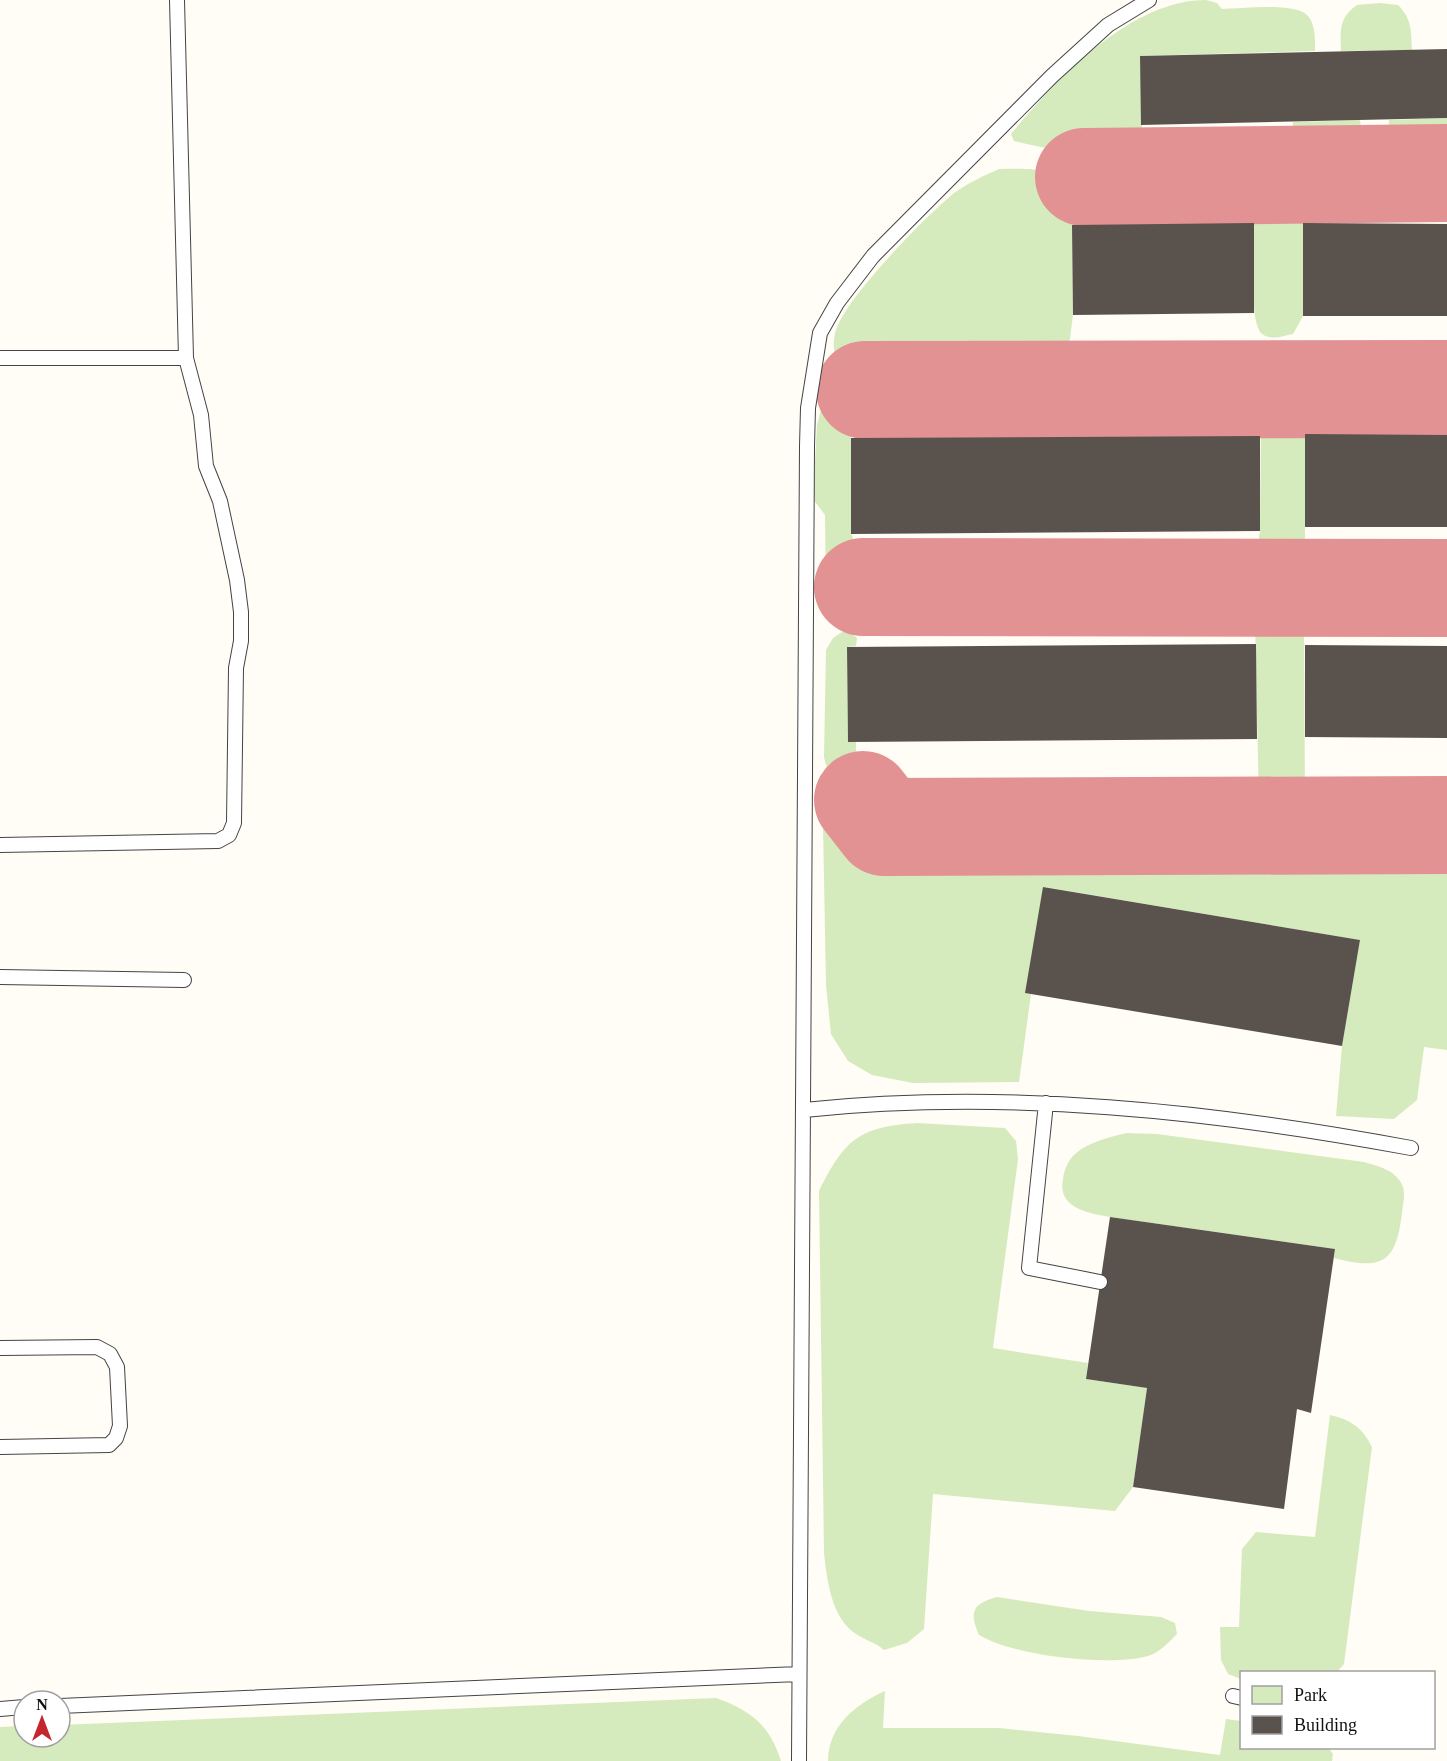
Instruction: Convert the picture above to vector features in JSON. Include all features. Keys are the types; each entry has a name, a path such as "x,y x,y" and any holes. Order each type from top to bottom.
{"lane":[{"path":"0,845 218,841 229,835 234,823 236,668 241,640 241,612 235,569 220,501 206,466 201,415 186,358 177,0"},
{"path":"799,1761 807,446 808,408 820,333 837,303 873,256 1052,76 1108,25 1149,0"},
{"path":"0,358 186,358"},
{"path":"0,977 184,980"},
{"path":"804,1110 876,1103 1046,1103 1251,1122 1411,1148"},
{"path":"1046,1103 1029,1268 1100,1282"},
{"path":"0,1347 97,1347 111,1354 117,1367 120,1426 116,1438 109,1445 0,1447"},
{"path":"72,1705 799,1674"}],"green space":[{"path":"1206,0 1217,3 1222,9 1279,7 1300,11 1307,15 1312,23 1315,51 1140,56 1141,135 1138,143 1130,151 1117,154 1080,154 1014,141 1011,134 1029,112 1097,46 1150,13 1178,4"},
{"path":"1380,3 1398,5 1403,10 1410,26 1412,50 1341,51 1341,31 1347,14 1357,5"},
{"path":"1447,118 1447,155 1443,157 1412,156 1397,149 1392,142 1389,120"},
{"path":"1360,120 1360,136 1353,147 1342,154 1328,157 1315,155 1303,149 1295,138 1293,122"},
{"path":"999,169 1030,169 1050,173 1066,183 1072,192 1073,315 1069,346 1061,351 857,355 848,363 837,361 834,343 838,325 873,275 925,219 954,193"},
{"path":"1270,208 1283,209 1303,223 1303,316 1293,334 1273,338 1262,334 1258,327 1253,299 1254,223 1256,213"},
{"path":"832,389 851,390 851,534 858,569 855,599 844,609 832,606 826,596 825,515 813,499 817,425 823,402"},
{"path":"1273,416 1292,420 1305,434 1305,550 1297,565 1286,572 1265,563 1261,559 1258,548 1261,423"},
{"path":"1295,614 1304,621 1305,803 1259,805 1255,621 1265,615"},
{"path":"842,632 850,632 857,638 856,646 847,647 848,741 856,742 856,786 844,784 834,778 824,757 826,650 833,638"},
{"path":"847,810 857,811 857,864 1447,865 1447,1050 1424,1047 1417,1100 1394,1119 1336,1116 1342,1046 1360,940 1044,887 1026,993 1031,994 1019,1082 913,1083 872,1075 848,1061 831,1034 826,985 823,825 828,815"},
{"path":"917,1123 1005,1128 1016,1141 1018,1159 993,1348 1088,1363 1086,1379 1147,1388 1133,1487 1115,1511 933,1494 924,1629 907,1643 884,1650 856,1634 841,1618 832,1597 824,1553 819,1191 837,1159 856,1139 881,1128"},
{"path":"1127,1133 1157,1134 1364,1162 1384,1168 1397,1177 1403,1189 1402,1213 1396,1243 1384,1259 1364,1263 1351,1262 1334,1258 1335,1249 1110,1217 1084,1211 1069,1203 1062,1189 1064,1172 1073,1156 1093,1143"},
{"path":"1330,1415 1355,1425 1372,1447 1344,1664 1338,1671 1240,1671 1240,1679 1228,1674 1221,1660 1220,1627 1239,1627 1242,1549 1256,1532 1315,1537"},
{"path":"997,1597 1089,1611 1161,1617 1175,1623 1177,1634 1156,1652 1131,1659 1087,1660 1038,1654 1015,1649 979,1635 974,1620 975,1610 982,1603"},
{"path":"885,1691 883,1728 999,1728 1220,1755 1226,1719 1240,1721 1240,1749 1330,1749 1333,1754 1332,1761 828,1761 829,1748 838,1727 854,1710"},
{"path":"716,1698 739,1708 757,1720 771,1738 781,1761 0,1761 0,1727 12,1726 12,1749 72,1749 72,1725"}],"building":[{"path":"1447,49 1447,118 1141,125 1140,56"},
{"path":"1254,223 1254,313 1073,315 1072,225"},
{"path":"1303,223 1447,224 1447,316 1303,316"},
{"path":"1305,434 1447,435 1447,527 1305,527"},
{"path":"1260,436 1260,531 851,534 851,438"},
{"path":"1256,644 1257,739 848,742 847,647"},
{"path":"1305,645 1447,646 1447,738 1305,737"},
{"path":"1043,887 1360,940 1342,1046 1025,993"},
{"path":"1110,1217 1335,1249 1311,1413 1297,1409 1284,1509 1133,1487 1147,1388 1086,1379"}],"taxiway":[{"path":"1084,177 1447,173"},
{"path":"865,390 1447,389"},
{"path":"863,587 1447,588"},
{"path":"863,800 884,827 1447,825"}]}
